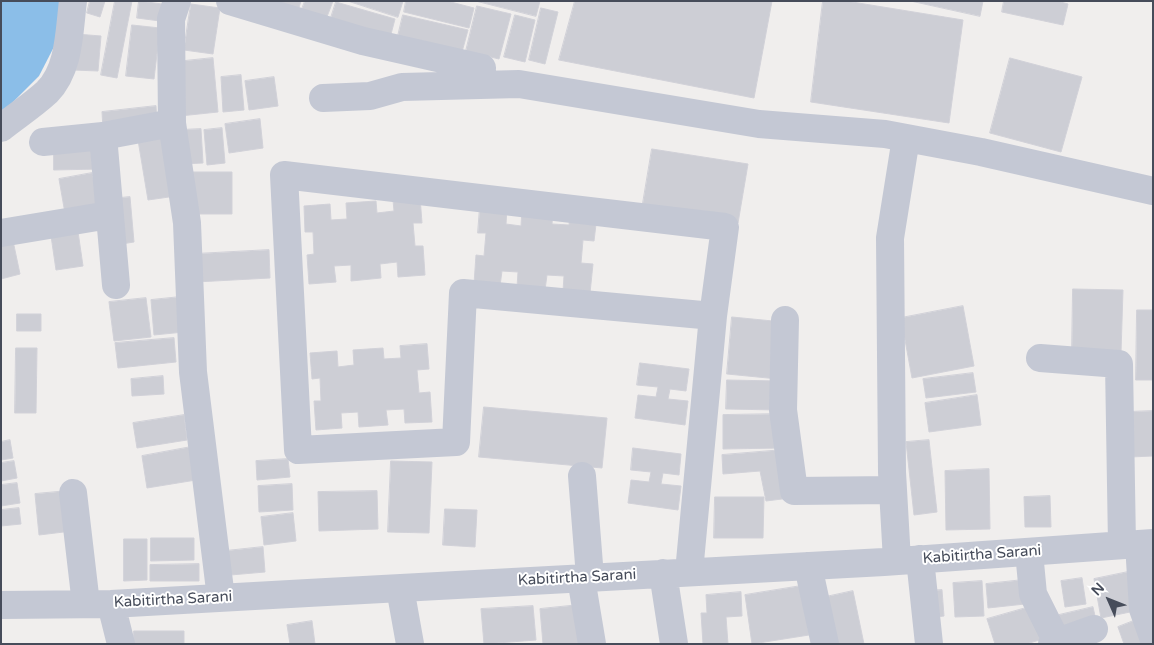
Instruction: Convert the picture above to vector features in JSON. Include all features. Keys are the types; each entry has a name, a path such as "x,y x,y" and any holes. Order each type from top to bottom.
{"street":[{"path":"1,128 47,91 58,76 66,58 73,1"},
{"path":"177,1 171,19 172,123 187,223 193,372 221,598"},
{"path":"230,1 363,41 482,68"},
{"path":"323,98 370,96 402,87 519,84 759,124 884,134 981,152 1153,191"},
{"path":"43,142 104,136 172,123"},
{"path":"104,136 116,286"},
{"path":"906,138 890,238 893,490 929,644"},
{"path":"674,644 676,573 713,316 725,228 284,175 298,450 456,442 462,293 713,316"},
{"path":"1,233 109,215"},
{"path":"785,320 783,410 794,491 893,490"},
{"path":"1040,358 1120,364 1138,544 1142,609 1153,638"},
{"path":"582,476 585,577 592,644"},
{"path":"74,493 98,604 121,644"},
{"name":"Kabitirtha Sarani","path":"1,605 98,604 221,598 808,566 1138,544"},
{"path":"1029,552 1033,594 1055,643 1094,629"},
{"path":"808,566 825,644"},
{"path":"400,588 410,644"}],"water":[{"path":"1,1 59,1 59,37 39,76 1,114"}],"building":[{"path":"90,1 105,1 100,17 87,13"},
{"path":"115,1 132,1 117,78 101,75"},
{"path":"139,1 162,4 160,21 137,18"},
{"path":"266,1 301,1 298,11"},
{"path":"305,1 333,1 325,22 301,12"},
{"path":"348,1 403,1 398,17"},
{"path":"406,1 447,1 474,8 469,28 404,12"},
{"path":"476,1 540,1 536,16"},
{"path":"575,1 772,1 754,98 559,60"},
{"path":"823,1 846,1 963,20 949,123 811,102"},
{"path":"911,1 983,1 980,16"},
{"path":"1004,1 1057,1 1068,4 1063,25 1002,12"},
{"path":"336,2 395,19 390,38 330,21"},
{"path":"191,4 220,8 213,54 184,50"},
{"path":"477,6 511,14 499,59 466,51"},
{"path":"541,8 558,12 545,64 529,60"},
{"path":"403,15 468,30 462,52 398,36"},
{"path":"515,15 535,20 525,62 504,57"},
{"path":"132,25 160,28 154,79 126,76"},
{"path":"76,34 101,36 98,71 73,70"},
{"path":"213,58 218,112 180,116 175,62"},
{"path":"1010,58 1082,77 1061,152 990,133"},
{"path":"241,75 244,110 223,112 221,77"},
{"path":"274,77 278,106 249,110 245,81"},
{"path":"156,106 157,123 103,129 102,112"},
{"path":"260,119 263,148 229,153 225,124"},
{"path":"222,128 225,163 207,165 204,130"},
{"path":"165,129 176,196 148,200 137,134"},
{"path":"201,129 203,163 183,164 181,130"},
{"path":"54,146 100,146 100,169 54,170"},
{"path":"652,149 748,164 738,223 642,209"},
{"path":"190,172 232,172 232,214 190,214"},
{"path":"92,173 100,213 66,219 59,179"},
{"path":"130,197 134,242 115,245 110,199"},
{"path":"420,197 422,223 413,223 415,246 423,246 425,275 398,277 397,262 380,264 381,278 351,281 351,265 334,266 336,282 309,284 307,255 314,254 313,232 305,232 304,206 330,204 331,220 347,219 346,203 376,201 377,213 394,211 393,200"},
{"path":"480,207 507,209 506,224 521,226 522,210 553,212 552,224 569,225 570,213 597,216 594,241 583,240 581,263 593,264 590,293 563,291 564,276 547,275 545,290 517,287 518,272 502,271 500,286 474,284 476,255 484,256 486,233 478,233"},
{"path":"77,225 83,266 56,270 50,229"},
{"path":"12,236 20,274 1,279 1,238"},
{"path":"269,250 270,278 196,282 195,254"},
{"path":"1073,289 1123,290 1121,353 1072,352"},
{"path":"180,297 184,332 154,335 151,300"},
{"path":"146,298 151,337 114,341 109,302"},
{"path":"963,306 974,366 912,378 901,318"},
{"path":"1137,310 1153,310 1153,380 1136,380"},
{"path":"17,314 41,314 41,331 17,331"},
{"path":"732,317 783,322 778,379 727,374"},
{"path":"174,338 176,362 118,368 115,343"},
{"path":"427,344 429,369 417,370 419,393 430,392 432,422 405,423 404,409 386,410 388,425 359,427 358,412 341,413 342,428 316,430 314,401 321,401 320,378 312,379 310,353 337,351 338,367 354,365 353,350 383,348 384,359 401,358 400,346"},
{"path":"16,348 37,348 36,413 15,413"},
{"path":"640,363 689,369 686,391 670,389 668,399 688,401 685,425 635,418 638,395 656,397 658,387 637,385"},
{"path":"973,373 976,392 926,398 923,379"},
{"path":"163,376 164,394 132,396 131,379"},
{"path":"727,380 778,381 777,410 726,409"},
{"path":"977,395 981,425 929,432 925,403"},
{"path":"484,407 607,418 602,468 479,457"},
{"path":"1153,411 1153,456 1130,457 1128,412"},
{"path":"780,414 781,448 723,449 723,415"},
{"path":"184,415 187,440 137,448 133,423"},
{"path":"10,440 13,458 1,460 1,442"},
{"path":"929,440 937,512 914,515 906,442"},
{"path":"191,447 196,480 147,488 142,456"},
{"path":"633,448 681,454 679,475 663,473 661,484 681,486 678,510 628,503 631,480 649,482 651,472 631,470"},
{"path":"783,450 790,498 766,501 760,471 723,474 722,455"},
{"path":"288,459 290,477 257,480 256,461"},
{"path":"14,461 17,478 1,481 1,463"},
{"path":"391,461 432,462 429,533 388,532"},
{"path":"989,469 990,529 946,530 945,471"},
{"path":"17,483 20,503 1,506 1,485"},
{"path":"292,484 293,510 259,512 258,486"},
{"path":"68,491 72,531 39,535 35,494"},
{"path":"377,491 378,529 319,531 318,492"},
{"path":"1050,496 1051,527 1025,527 1024,497"},
{"path":"715,497 764,497 763,538 714,538"},
{"path":"19,508 21,524 1,526 1,510"},
{"path":"445,509 477,510 475,547 443,545"},
{"path":"293,513 296,541 264,545 261,517"},
{"path":"151,538 194,538 194,560 151,561"},
{"path":"124,539 147,539 147,580 124,581"},
{"path":"263,547 265,572 219,576 216,552"},
{"path":"199,564 199,581 150,581 150,565"},
{"path":"1128,572 1135,611 1101,618 1094,579"},
{"path":"1082,578 1086,604 1065,607 1061,581"},
{"path":"1023,580 1025,604 988,608 986,584"},
{"path":"982,581 984,616 955,617 953,583"},
{"path":"801,586 809,635 752,644 745,595"},
{"path":"942,590 944,616 929,618 926,591"},
{"path":"853,591 864,644 831,644 821,598"},
{"path":"741,592 742,616 726,617 728,644 703,644 701,613 707,613 706,595"},
{"path":"579,605 583,643 543,644 540,609"},
{"path":"533,606 536,640 484,644 481,609"},
{"path":"1033,606 1043,639 1026,644 995,644 987,619"},
{"path":"1093,607 1097,625 1063,633 1059,615"},
{"path":"1136,620 1145,644 1124,644 1118,627"},
{"path":"312,621 315,644 290,644 287,625"},
{"path":"134,631 184,631 184,644 134,644"}]}
